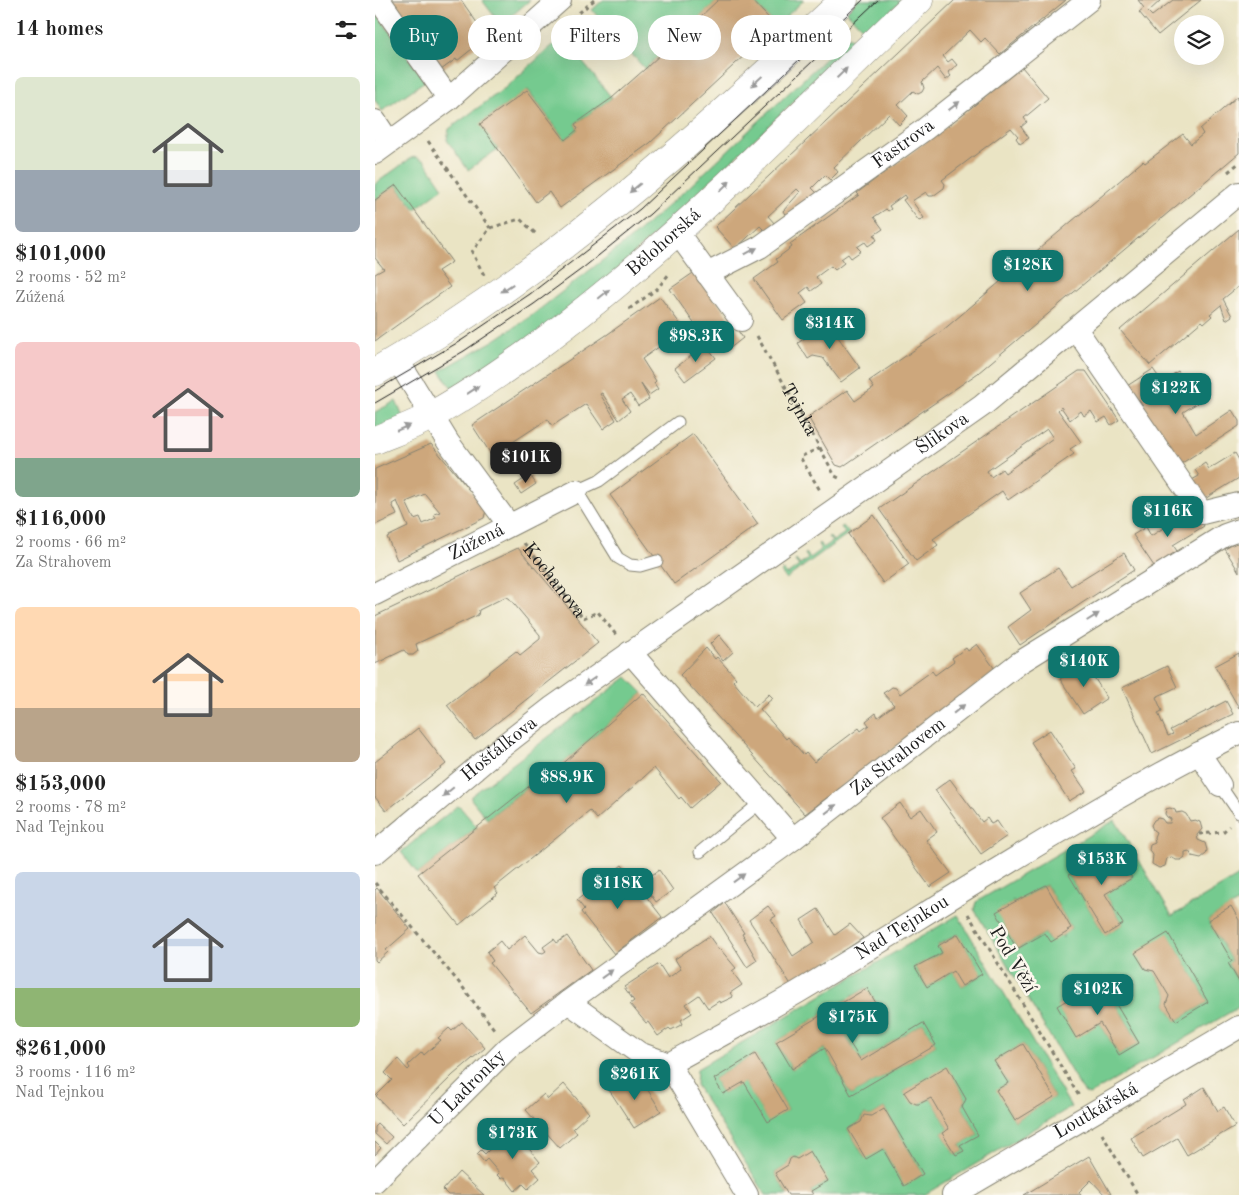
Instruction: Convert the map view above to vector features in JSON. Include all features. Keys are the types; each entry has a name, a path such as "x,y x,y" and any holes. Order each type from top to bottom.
{"street":[{"path":"379,0 449,99"},
{"path":"375,121 382,147 449,99 560,0"},
{"path":"386,365 516,282 567,244 718,118 844,0"},
{"name":"Bělohorská","path":"375,440 432,416 506,368 580,315 677,232 919,0"},
{"name":"Fastrova","path":"707,274 760,246 925,129 1089,0"},
{"name":"Šlikova","path":"630,652 982,406 1239,193"},
{"path":"677,232 707,274 748,325"},
{"path":"1076,329 1201,513 1239,504"},
{"name":"Kochanova","path":"386,365 432,416 448,442 509,525"},
{"name":"Zúžená","path":"375,594 577,492"},
{"name":"Za Strahovem","path":"568,1002 793,839 1019,663 1225,535 1239,530"},
{"path":"630,652 793,839"},
{"name":"Hošťálkova","path":"375,853 499,749 553,707 630,652"},
{"name":"Nad Tejnkou","path":"669,1064 797,992 956,894 1160,774 1199,752 1239,733"},
{"path":"1199,752 1220,785"},
{"path":"568,1002 639,1053 669,1064 747,1195"},
{"name":"U Ladronky","path":"375,1181 509,1048 568,1002"},
{"name":"Loutkářská","path":"953,1195 1239,1027"}],"lane":[{"path":"657,561 640,566 629,565 618,558 577,492 599,481 678,422"},
{"path":"1220,785 1236,818"},
{"path":"700,852 761,802"}],"path":[{"path":"426,137 490,228"},
{"path":"1224,175 1239,163"},
{"path":"485,276 472,252 490,228 521,219 538,236"},
{"name":"Tejnka","path":"748,325 820,448 800,457 832,512"},
{"path":"820,448 835,476 839,478 847,473"},
{"name":"Kochanova","path":"509,525 583,618 598,612 630,652"},
{"path":"1199,834 1223,832 1236,818"},
{"path":"375,883 461,985 509,1048"},
{"name":"Pod Věží","path":"956,894 1139,1195"}],"green space":[{"path":"482,0 530,0 513,15 493,15"},
{"path":"603,0 718,0 702,15 648,15 648,60 655,60 645,69 637,60 638,15 596,15 592,10"},
{"path":"752,0 804,0 788,15 766,15"},
{"path":"858,0 902,0 867,33 846,11"},
{"path":"375,11 390,32 390,60 410,60 425,81 382,111 375,100"},
{"path":"851,38 856,43 851,48"},
{"path":"551,47 551,60 581,60 612,98 575,124 578,129 565,140 528,90 481,123 498,149 468,170 447,140 449,129 505,88 536,60 541,60 541,56"},
{"path":"824,60 838,60 585,300 454,391 440,371 493,341 531,316 631,238 688,188"},
{"path":"416,157 425,161 443,188 415,209 396,185 375,200 375,184 411,158"},
{"path":"396,401 403,417 375,431 375,412"},
{"path":"843,526 849,533 786,579 781,572 783,570 787,575 799,566 796,560 800,565 808,559 806,553 810,558 821,550 819,543 823,548 832,542 829,536 833,541 845,533 841,527"},
{"path":"627,677 643,693 558,768 556,765 487,819 471,799 471,796"},
{"path":"457,806 477,827 418,874 401,852"},
{"path":"1115,820 1172,916 1239,876 1239,902 1208,920 1232,961 1228,964 1239,982 1239,1007 1089,1095 1081,1088 974,909 976,902","holes":["1112,845 1132,878 1105,894 1123,924 1105,935 1069,875 1086,865 1084,861","1046,885 1071,928 1063,935 1063,938 1062,935 1049,941 1045,933 1017,949 997,912 1014,902 1012,900 1015,902","1168,934 1208,1002 1176,1021 1166,1004 1169,996 1154,971 1145,969 1136,953","1101,979 1139,1043 1119,1055 1100,1023 1076,1037 1057,1005"]},
{"path":"958,915 1071,1107 924,1195 813,1195 811,1191 828,1181 793,1157 788,1161 788,1165 775,1173 788,1195 766,1195 696,1085 697,1069","holes":["958,934 982,975 962,986 953,971 927,987 915,967 942,953 938,945","866,988 879,1008 846,1027 848,1031 844,1034 861,1061 923,1023 936,1045 851,1095 825,1048 792,1069 776,1042","1023,1044 1054,1097 1015,1121 997,1090 1008,1083 995,1061","755,1054 788,1110 768,1121 744,1082 723,1094 714,1079","947,1067 966,1099 962,1107 978,1135 960,1145 964,1151 956,1155 942,1133 949,1129 931,1098 916,1103 907,1097 904,1092","884,1108 923,1174 904,1185 883,1149 865,1158 848,1129 861,1122 864,1115 871,1116"]}],"building":[{"path":"391,0 461,0 472,15 468,15 468,52 457,61 458,15 402,15"},
{"path":"718,0 752,0 766,15 731,15 731,60 739,60 650,143 560,208 549,192 536,202 480,124 527,90 565,140 578,129 575,124 612,98 655,60 721,60 721,15 702,15"},
{"path":"955,0 1066,0 1000,54 985,38 981,42 970,30 943,56 948,62 952,59 957,65 948,72 951,76 946,80 937,68 922,82 924,88 922,92 918,94 913,91 898,105 908,116 899,125 889,114 834,167 838,172 830,180 825,175 812,188 817,193 786,216 783,211 800,192 797,189 768,216 775,224 765,231 760,226 735,249 715,227"},
{"path":"1138,0 1161,0 1148,12 1152,16 1173,0 1201,0 1183,15 1174,15 1174,22 1158,35 1139,12 1144,8"},
{"path":"434,60 455,60 441,70"},
{"path":"1022,67 1048,98 1024,118 1027,122 1021,127 1029,138 1020,144 1016,138 1018,136 1011,128 942,180 945,184 944,188 933,196 929,196 926,192 912,201 924,218 919,221 903,200 906,198 904,195 889,206 891,209 888,211 886,209 874,217 883,229 874,235 877,240 868,246 865,242 857,247 861,251 851,258 848,254 841,259 844,263 835,270 831,266 816,277 821,284 811,291 808,287 800,293 807,303 783,320 754,279 778,262 776,259 792,247 790,244 859,195 857,193"},
{"path":"1238,96 1239,153 978,373 842,467 836,465 808,417 847,390 855,401 874,388 869,381 942,331 1143,161 1145,163 1183,134 1191,144 1203,134 1200,129"},
{"path":"396,185 452,262 438,271 450,287 375,341 375,274 384,269 375,258 375,200"},
{"path":"1239,229 1239,286 1223,299 1232,316 1226,320 1221,305 1210,314 1212,316 1204,323 1202,321 1150,365 1120,330"},
{"path":"696,271 743,338 729,349 718,334 707,342 670,289"},
{"path":"660,297 684,329 642,359 656,381 654,383 658,389 649,395 641,384 649,399 638,406 630,394 622,399 630,411 619,420 602,393 600,394 616,420 603,429 586,404 552,426 548,419 499,451 508,462 500,468 472,425"},
{"path":"833,318 844,333 838,337 860,368 841,382 823,358 813,356 808,359 798,343"},
{"path":"706,345 716,358 685,381 675,368"},
{"path":"1153,369 1162,382 1178,371 1199,402 1183,412 1196,434 1232,410 1239,421 1239,426 1179,465 1124,388"},
{"path":"1079,371 1086,371 1119,420 1111,425 1106,417 1098,422 1091,411 1084,416 1081,411 1070,420 1061,407 1058,410 1081,442 1070,449 1074,454 1008,500 1002,491 933,539 938,545 916,561 879,509","holes":["1047,429 1053,438 1005,473 1002,469 991,477 987,471"]},
{"path":"693,434 758,524 674,584 610,495"},
{"path":"431,444 486,510 484,518 397,560 387,537 408,527 397,501 392,504 397,515 375,525 375,469","holes":["425,494 440,512 434,514 436,518 423,524 420,517 414,519 406,502"]},
{"path":"1235,453 1239,460 1239,478 1203,500 1190,481 1199,476 1195,470 1205,463 1209,469"},
{"path":"530,475 536,484 521,494 515,485"},
{"path":"1193,509 1204,526 1173,545 1179,554 1156,569 1133,535 1146,527 1151,536"},
{"path":"874,515 909,564 883,583 848,534"},
{"path":"1239,541 1239,572 1225,549"},
{"path":"518,548 598,643 475,740 447,705 516,651 520,655 540,639 540,635 509,598 505,597 479,610 478,615 416,644 418,651 413,655 408,655 404,650 375,664 375,616"},
{"path":"1124,553 1134,570 1020,645 1008,627 1031,610 1020,593 1058,568 1071,586"},
{"path":"719,635 733,652 723,661 710,644"},
{"path":"977,644 997,672 805,814 680,675 706,648 736,678 733,681 755,707 769,694 773,698 760,709 786,739 788,737 804,755 806,753 814,762 859,728 861,731 869,725 866,721 876,713 878,717 894,705 883,693 892,687 896,688 900,694 932,671 935,675 954,661 952,658 966,648 968,651"},
{"path":"1239,653 1239,708 1215,666"},
{"path":"1085,663 1107,698 1083,714 1060,679"},
{"path":"1167,666 1177,687 1156,697 1162,711 1158,713 1168,736 1173,734 1170,730 1226,701 1233,714 1152,754 1122,688"},
{"path":"643,693 721,781 690,808 681,797 679,799 654,768 597,819 590,811 494,888 498,893 459,925 418,874 556,765 558,768"},
{"path":"418,728 446,764 386,811 375,797 375,762"},
{"path":"1050,730 1076,769 1072,771 1086,791 1069,801 1031,742"},
{"path":"950,779 982,822 987,818 991,824 997,821 1007,836 981,854 935,790"},
{"path":"900,803 910,817 921,809 937,832 926,840 951,873 930,887 880,818"},
{"path":"1166,809 1175,810 1176,813 1182,812 1186,814 1190,821 1200,822 1202,829 1197,835 1198,840 1205,843 1207,850 1206,854 1201,858 1192,856 1189,851 1185,852 1185,857 1181,860 1176,860 1172,857 1167,858 1165,866 1159,868 1152,864 1153,855 1149,850 1150,845 1155,843 1154,837 1156,832 1151,825 1158,818 1162,819 1165,823 1170,823 1171,819 1165,814"},
{"path":"1112,844 1132,878 1105,894 1123,924 1105,935 1069,875 1086,865 1084,861"},
{"path":"622,865 662,917 614,954 581,912 584,909 577,900"},
{"path":"659,870 673,890 656,902 642,882"},
{"path":"1046,885 1071,928 1051,942 1045,933 1017,949 996,912"},
{"path":"377,888 410,929 386,950 388,952 377,962 375,960 375,890"},
{"path":"725,903 744,933 742,934 757,960 747,967 713,913"},
{"path":"768,906 776,916 771,919 793,956 814,942 801,920 818,909 835,935 850,924 863,938 792,986 749,920"},
{"path":"1231,906 1239,920 1239,982 1228,963 1232,961 1208,920"},
{"path":"1168,933 1208,1002 1176,1021 1166,1004 1169,996 1154,971 1145,969 1135,953"},
{"path":"958,934 982,974 962,986 953,971 927,987 915,967 942,953 938,946"},
{"path":"525,935 539,952 543,953 546,951 543,947 554,939 557,943 567,936 591,970 531,1013 490,963 493,961 487,952 500,941 507,950"},
{"path":"709,936 736,968 732,971 742,985 730,993 733,997 720,1003 719,1001 708,1008 699,995 686,1004 692,1013 681,1020 683,1024 671,1030 669,1028 658,1036 648,1022 646,1023 630,1004 634,1001 624,987 659,964 668,978 681,969 675,959"},
{"path":"1101,979 1139,1043 1119,1055 1100,1023 1076,1038 1057,1006"},
{"path":"867,988 879,1008 846,1027 849,1031 844,1034 861,1061 923,1023 936,1045 851,1095 825,1048 792,1069 776,1042"},
{"path":"462,1022 485,1048 453,1075 403,1124 376,1096 392,1080 385,1073 398,1059 408,1070 410,1068 408,1065 422,1052 424,1055 441,1040 438,1038 449,1028 452,1031"},
{"path":"1023,1044 1054,1097 1015,1121 996,1090 1008,1083 994,1061"},
{"path":"755,1054 788,1110 768,1122 744,1082 723,1094 714,1079"},
{"path":"947,1066 966,1099 962,1107 978,1135 960,1145 964,1151 956,1155 942,1133 949,1129 931,1098 916,1104 910,1101 904,1092"},
{"path":"639,1076 661,1111 634,1128 606,1085 615,1079 620,1088"},
{"path":"564,1084 589,1113 573,1128 577,1133 560,1148 526,1110 544,1094 548,1099"},
{"path":"1204,1087 1218,1111 1224,1107 1235,1126 1187,1155 1177,1138 1143,1158 1131,1138 1186,1104 1184,1100"},
{"path":"884,1108 923,1174 904,1186 883,1149 866,1159 848,1129 861,1122 864,1115 871,1116"},
{"path":"378,1124 392,1137 386,1144 375,1134 375,1127"},
{"path":"510,1126 540,1162 532,1169 540,1178 528,1189 523,1184 515,1191 504,1177 501,1179 497,1175 499,1173 487,1159 484,1162 477,1154 481,1150 485,1154"},
{"path":"375,1142 381,1148 375,1155"},
{"path":"810,1151 828,1181 811,1191 813,1195 788,1195 775,1173 788,1165 793,1157 797,1159"},
{"path":"1089,1156 1110,1195 1105,1195 1091,1180 1079,1192 1081,1195 1024,1195"},
{"path":"459,1172 484,1195 448,1195 443,1190"}],"tram line":[{"path":"375,391 462,340 530,294 640,209 863,0"},
{"path":"375,403 464,351 583,268 650,214 878,0"}]}
